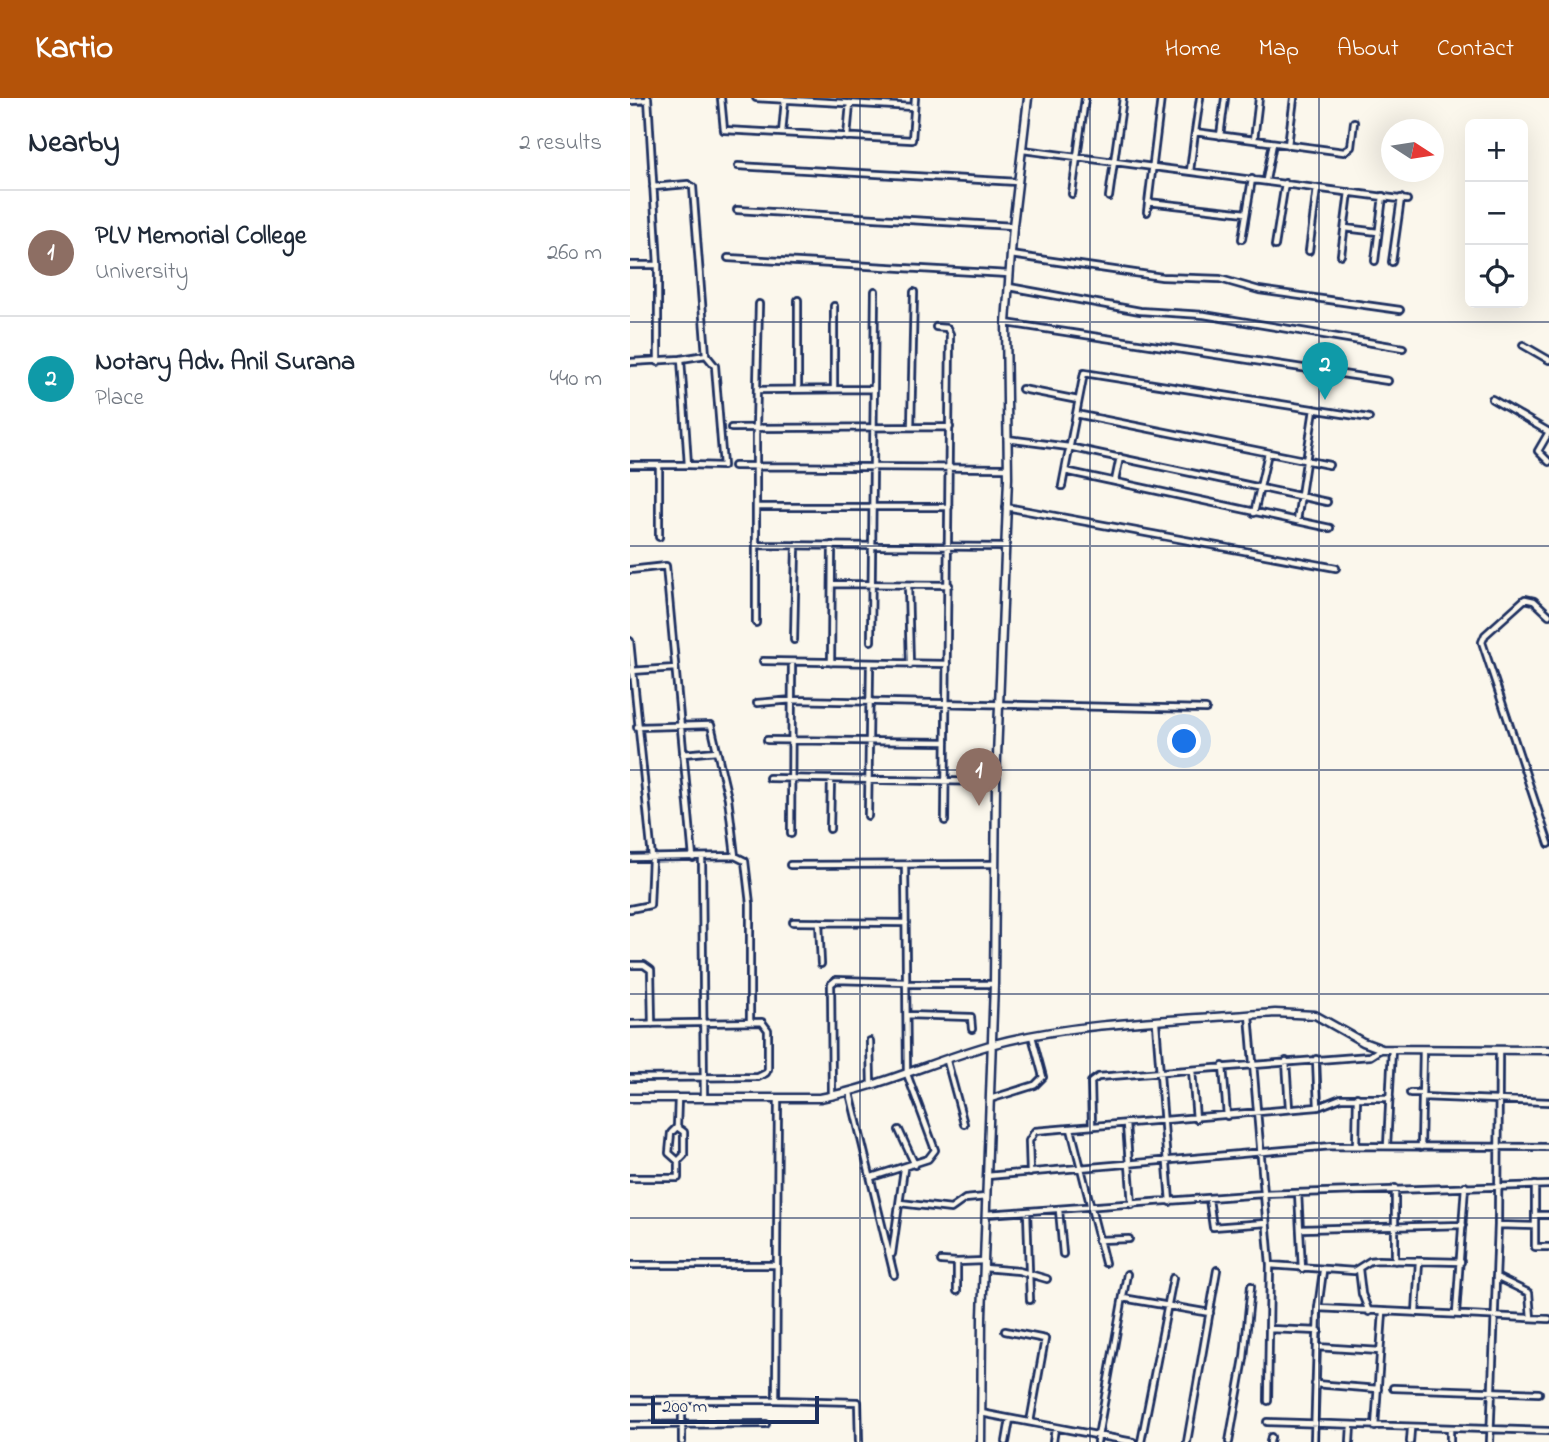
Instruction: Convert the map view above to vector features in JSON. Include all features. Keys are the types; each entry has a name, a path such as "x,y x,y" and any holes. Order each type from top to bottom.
{"main road":[{"path":"981,1442 994,984 996,782 1007,468 1006,323 1010,254 1028,98"},
{"path":"630,1098 778,1099 832,1096 850,1093 992,1045 1032,1036 1250,1015 1315,1015 1363,1042 1382,1049 1549,1050"}],"street":[{"path":"721,98 724,130 912,140 915,98"},
{"path":"756,98 914,107"},
{"path":"1072,194 1085,98"},
{"path":"1109,197 1123,98"},
{"path":"1147,212 1161,98"},
{"path":"1190,171 1200,98"},
{"path":"1220,136 1226,98"},
{"path":"1254,140 1259,98"},
{"path":"1288,145 1294,98"},
{"path":"630,101 648,99 658,265 658,362"},
{"path":"782,133 785,100"},
{"path":"847,137 850,103"},
{"path":"1195,132 1347,151 1354,121"},
{"path":"1266,180 1273,143"},
{"path":"1023,150 1407,200"},
{"path":"738,166 1019,182"},
{"path":"1242,239 1252,179"},
{"path":"1275,246 1285,183"},
{"path":"630,465 723,466 715,366 706,355 693,187 688,184 653,187"},
{"path":"1309,251 1317,188"},
{"path":"1341,255 1349,192"},
{"path":"1375,261 1383,196"},
{"path":"1392,262 1401,198"},
{"path":"1148,202 1246,214"},
{"path":"737,210 1013,226"},
{"path":"1345,228 1378,232"},
{"path":"1010,254 1162,276 1220,279 1259,290 1401,310"},
{"path":"728,258 1009,274"},
{"path":"630,265 658,265"},
{"path":"1009,287 1140,310 1204,315 1403,348"},
{"path":"871,641 875,291"},
{"path":"911,427 914,292"},
{"path":"798,300 798,387"},
{"path":"756,623 759,304"},
{"path":"834,306 834,388"},
{"path":"1006,323 1388,380"},
{"path":"936,327 947,328 950,334 945,821"},
{"path":"1523,345 1549,360"},
{"path":"630,362 658,362 706,355"},
{"path":"681,359 688,465"},
{"path":"1062,486 1084,373 1368,418"},
{"path":"757,390 798,387 872,389"},
{"path":"1022,389 1078,400"},
{"path":"1492,399 1549,432 1538,452 1548,460"},
{"path":"1297,521 1314,409"},
{"path":"1076,414 1329,465"},
{"path":"731,428 950,427"},
{"path":"1007,439 1120,457 1327,502"},
{"path":"1254,513 1268,453"},
{"path":"1115,481 1120,457"},
{"path":"659,466 659,537"},
{"path":"734,466 1007,468"},
{"path":"1065,471 1330,528"},
{"path":"756,507 949,508"},
{"path":"1006,507 1336,568"},
{"path":"756,545 1005,547"},
{"path":"794,640 796,545"},
{"path":"831,664 832,545"},
{"path":"630,570 666,566 693,858"},
{"path":"832,584 949,585"},
{"path":"908,585 910,665"},
{"path":"1549,615 1534,601 1525,599 1485,635 1482,642 1549,845"},
{"path":"630,641 652,858 650,905 630,909"},
{"path":"763,661 870,665 947,664"},
{"path":"791,834 792,663"},
{"path":"868,816 870,665"},
{"path":"631,671 675,668"},
{"path":"757,702 1206,709"},
{"path":"637,727 711,725 730,814 735,856"},
{"path":"767,740 946,742"},
{"path":"683,754 717,751"},
{"path":"769,778 996,782"},
{"path":"830,829 831,779"},
{"path":"630,858 735,856 745,861 748,872 750,1021"},
{"path":"702,858 704,1097"},
{"path":"790,865 995,864"},
{"path":"872,1177 915,1165 928,1159 935,1150 907,1074 905,865"},
{"path":"793,922 906,923"},
{"path":"819,922 821,964"},
{"path":"630,965 644,965 651,970 652,1024"},
{"path":"832,1096 831,984 836,980 994,984"},
{"path":"907,1015 969,1017 972,1029"},
{"path":"1250,1015 1270,1265 1268,1401"},
{"path":"630,1024 750,1021 767,1025 766,1073 762,1076 630,1079"},
{"path":"1156,1023 1170,1202"},
{"path":"989,1099 1035,1085 1043,1077 1032,1036"},
{"path":"870,1041 871,1086"},
{"path":"1092,1126 1090,1087 1093,1078 1252,1063 1370,1056 1382,1049"},
{"path":"1387,1146 1392,1049"},
{"path":"1421,1147 1423,1050"},
{"path":"1490,1442 1498,1225 1499,1050"},
{"path":"1316,1059 1318,1107"},
{"path":"947,1060 964,1124"},
{"path":"1286,1061 1289,1108"},
{"path":"1223,1066 1227,1116"},
{"path":"1192,1070 1196,1119"},
{"path":"850,1093 894,1275"},
{"path":"1410,1093 1549,1102"},
{"path":"1356,1146 1357,1097"},
{"path":"678,1098 677,1127 671,1133 669,1153 678,1161"},
{"path":"1030,1173 1029,1141 1032,1133 1318,1107 1340,1098 1390,1098"},
{"path":"776,1399 778,1099"},
{"path":"1126,1124 1132,1205"},
{"path":"630,1178 678,1178 678,1161 684,1155 685,1140 684,1132 677,1127"},
{"path":"1071,1129 1105,1263"},
{"path":"899,1130 915,1165"},
{"path":"988,1176 1356,1146 1549,1147"},
{"path":"891,1258 904,1169"},
{"path":"1535,1185 1535,1247 1549,1247"},
{"path":"987,1214 1263,1194 1549,1185"},
{"path":"1456,1314 1465,1186"},
{"path":"1395,1188 1395,1261"},
{"path":"1298,1194 1302,1269"},
{"path":"900,1203 951,1209 965,1199 987,1197"},
{"path":"1209,1199 1213,1227 1266,1223"},
{"path":"1059,1210 1063,1254"},
{"path":"1027,1212 1030,1300"},
{"path":"1536,1215 1549,1215"},
{"path":"1301,1228 1395,1224 1463,1225"},
{"path":"1498,1225 1535,1226"},
{"path":"1098,1240 1129,1239"},
{"path":"941,1261 984,1265 1047,1279"},
{"path":"1270,1265 1323,1270 1360,1269 1370,1261 1461,1262"},
{"path":"1416,1313 1419,1261"},
{"path":"957,1262 957,1291"},
{"path":"630,1265 776,1265"},
{"path":"1360,1269 1362,1294 1368,1312"},
{"path":"1187,1442 1217,1270"},
{"path":"1314,1442 1318,1308 1323,1270"},
{"path":"1097,1442 1127,1274"},
{"path":"1496,1277 1529,1293 1531,1318"},
{"path":"1142,1442 1172,1278"},
{"path":"1229,1442 1244,1358 1251,1286"},
{"path":"1123,1298 1210,1313"},
{"path":"1318,1308 1549,1319"},
{"path":"1375,1427 1383,1312"},
{"path":"1270,1329 1319,1331"},
{"path":"1005,1332 1045,1339 1030,1422"},
{"path":"1317,1347 1380,1351"},
{"path":"1315,1384 1378,1389"},
{"path":"1393,1388 1539,1393"},
{"path":"630,1400 776,1399 858,1402 859,1442"},
{"path":"682,1400 682,1442"},
{"path":"981,1413 1133,1442"},
{"path":"1006,1442 1010,1419"},
{"path":"1266,1422 1549,1432"},
{"path":"630,1425 766,1424"},
{"path":"1350,1442 1351,1425"},
{"path":"1053,1442 1055,1428"},
{"path":"1410,1442 1411,1429"},
{"path":"1450,1430 1450,1442"}],"place":[{"name":"Notary Adv. Anil Surana","path":"1325,400"},
{"name":"PLV Memorial College","path":"979,806"}]}
